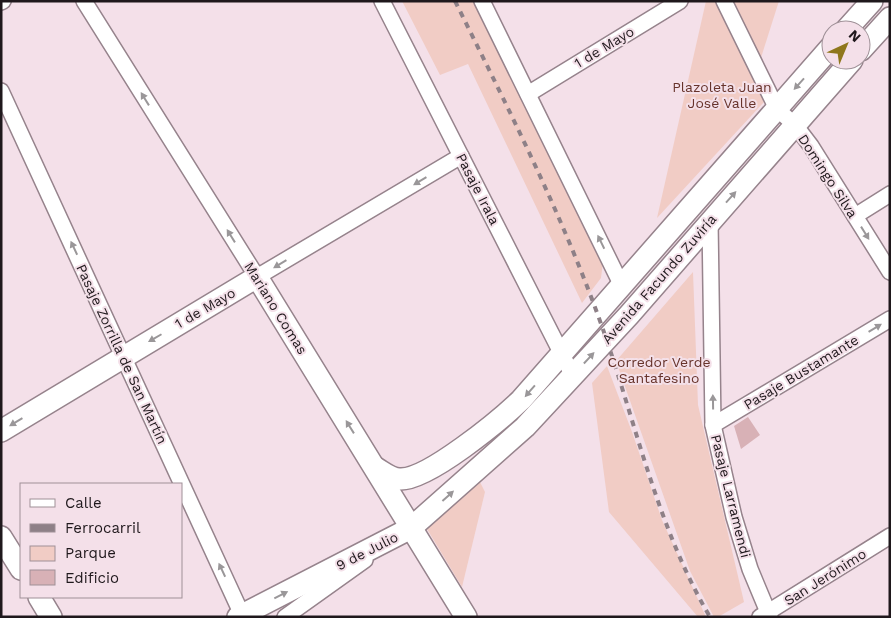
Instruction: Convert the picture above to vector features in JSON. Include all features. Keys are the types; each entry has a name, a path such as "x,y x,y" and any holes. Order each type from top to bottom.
{"main road":[{"path":"855,20 872,1"},
{"path":"871,39 890,18"},
{"name":"Avenida Facundo Zuviría","path":"376,468 400,479 414,476 473,442 521,400 821,58"},
{"name":"Avenida Facundo Zuviría","path":"411,528 536,417 629,315 843,70"},
{"name":"1 de Mayo","path":"1,431 257,277"},
{"name":"Mariano Comas","path":"257,277 466,617"},
{"name":"9 de Julio","path":"241,616 411,528"},
{"path":"1,538 20,567"},
{"path":"39,598 51,617"}],"street":[{"name":"Mariano Comas","path":"84,1 257,277"},
{"name":"Pasaje Irala","path":"382,1 573,376"},
{"path":"482,1 622,286"},
{"name":"1 de Mayo","path":"528,94 680,1"},
{"name":"Domingo Silva","path":"724,1 777,108 795,125 811,146 890,272"},
{"name":"Pasaje Zorrilla de San Martín","path":"1,91 181,483"},
{"name":"1 de Mayo","path":"257,277 461,156"},
{"path":"855,216 890,194"},
{"name":"Pasaje Larramendi","path":"710,221 713,425 739,534 766,615"},
{"name":"Pasaje Bustamante","path":"713,425 890,319"},
{"name":"Pasaje Zorrilla de San Martín","path":"182,485 241,616"},
{"name":"9 de Julio","path":"285,617 411,528"},
{"name":"San Jerónimo","path":"766,615 890,536"}],"green space":[{"path":"402,1 473,1 603,262 601,278 582,303 468,64 440,75"},
{"name":"Plazoleta Juan José Valle","path":"706,1 715,1 765,101 657,218"},
{"path":"727,1 779,1 759,64"},
{"name":"Corredor Verde Santafesino","path":"693,272 698,405 744,602 718,617 714,617 690,571 616,361"},
{"name":"Corredor Verde Santafesino","path":"607,366 662,520 706,617 698,617 609,512 592,383"},
{"path":"480,482 485,492 462,587 427,529"}],"building":[{"path":"748,417 760,435 741,449 734,426"}],"railway":[{"path":"455,1 530,154 565,231 610,349 659,505 691,581 710,617"}]}
